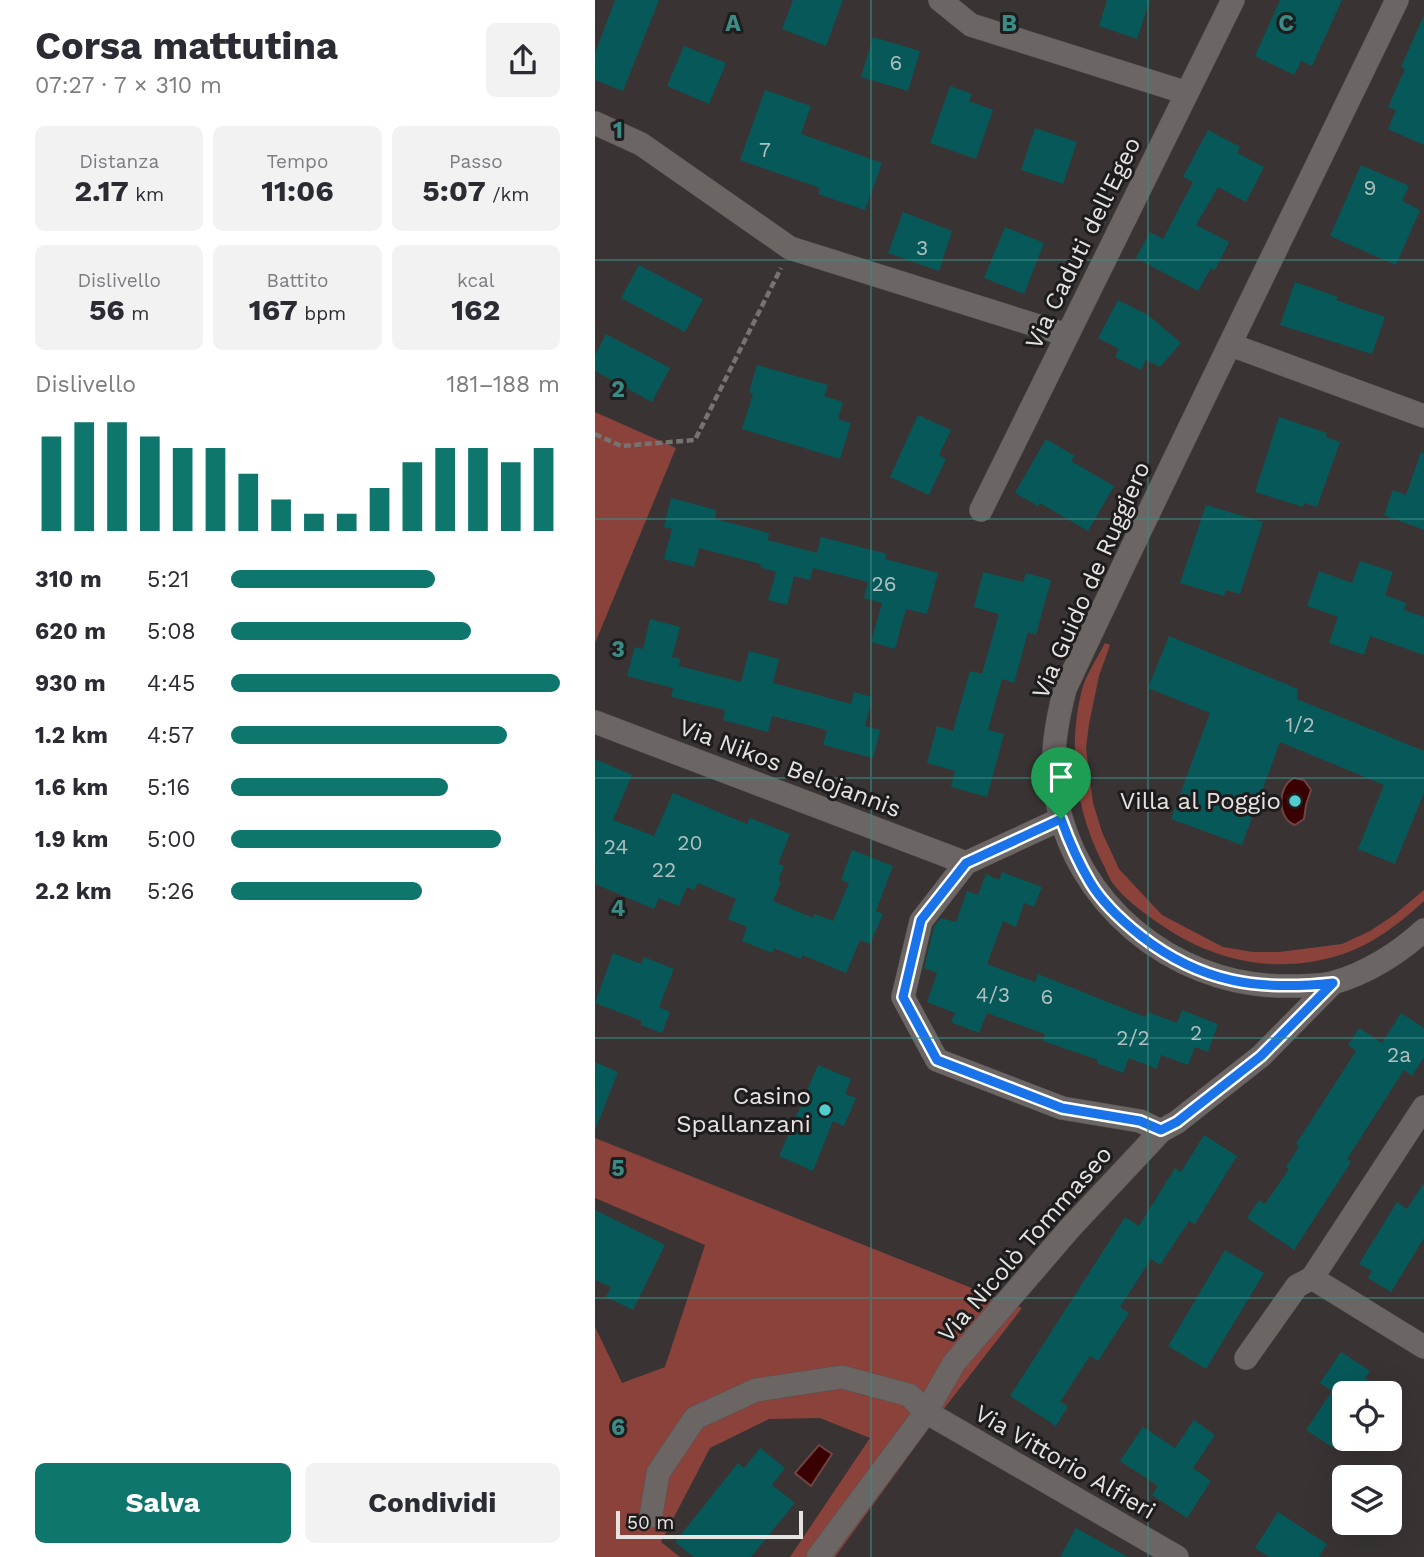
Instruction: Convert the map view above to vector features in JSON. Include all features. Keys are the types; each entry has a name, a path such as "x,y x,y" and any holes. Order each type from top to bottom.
{"street":[{"path":"940,0 971,25 1187,93"},
{"name":"Via Caduti dell'Egeo","path":"981,510 1233,0"},
{"name":"Via Guido de Ruggiero","path":"1397,0 1172,462 1065,689 1056,723 1053,761 1055,792 1061,819 1091,884 1112,911 1161,951 1185,965 1226,980 1255,985 1298,986 1333,983 1388,958 1424,930"},
{"path":"595,122 641,144 790,248 1067,335"},
{"path":"1231,345 1424,416"},
{"name":"Via Nikos Belojannis","path":"595,722 966,863"},
{"path":"1061,819 966,863 921,920 903,997 937,1060 1062,1108 1140,1121 1161,1130"},
{"name":"Via Nicolò Tommaseo","path":"818,1557 926,1412 954,1363 1071,1227 1161,1130 1177,1122 1261,1056 1333,983"},
{"path":"1246,1358 1297,1286 1312,1278 1424,1107"},
{"path":"1312,1278 1424,1347"},
{"path":"651,1516 658,1473 695,1418 756,1390 842,1377 909,1395 926,1412"},
{"name":"Via Vittorio Alfieri","path":"926,1412 1177,1557"}],"path":[{"path":"595,434 621,446 695,440 790,248"}],"shaded area":[{"path":"595,412 676,448 595,643"},
{"path":"1105,643 1110,645 1099,676 1086,748 1093,803 1102,832 1119,869 1162,915 1223,947 1253,952 1279,952 1342,944 1370,931 1424,890 1424,901 1395,926 1363,946 1340,955 1290,964 1266,964 1219,954 1175,934 1138,908 1114,885 1102,862 1085,820 1076,776 1075,731 1078,708 1085,680"},
{"name":"Villa al Poggio","path":"1294,778 1304,780 1311,790 1304,819 1295,825 1285,816 1281,802 1284,788"},
{"path":"595,1138 1022,1308 929,1428 835,1557 790,1557 870,1438 820,1418 769,1419 710,1448 661,1542 680,1557 595,1557 595,1327 622,1383 665,1367 705,1245 595,1198"},
{"path":"819,1445 832,1454 811,1486 795,1473"}],"building":[{"path":"615,0 659,0 623,91 595,80 595,53"},
{"path":"793,0 843,0 826,46 782,29"},
{"path":"1107,0 1150,0 1137,39 1099,26"},
{"path":"1280,0 1342,0 1312,66 1301,61 1294,75 1255,56"},
{"path":"1424,15 1424,145 1388,129 1396,110 1388,107 1405,69 1401,67"},
{"path":"873,37 920,51 908,91 861,77"},
{"path":"684,46 726,63 709,104 667,86"},
{"path":"950,86 972,94 969,101 993,110 976,159 930,143"},
{"path":"765,90 811,106 801,134 882,163 865,210 818,194 820,188 740,160"},
{"path":"1035,128 1077,142 1063,184 1021,170"},
{"path":"1208,130 1240,147 1237,153 1264,167 1246,202 1218,187 1196,225 1229,242 1215,270 1211,268 1198,291 1136,258 1150,232 1163,239 1193,182 1183,177"},
{"path":"1361,165 1409,186 1402,201 1420,210 1396,265 1330,236"},
{"path":"903,212 952,231 939,271 888,253"},
{"path":"1005,227 1044,243 1024,294 984,278"},
{"path":"639,265 703,299 685,332 621,298"},
{"path":"1295,282 1385,317 1372,354 1280,325"},
{"path":"1118,300 1148,315 1181,343 1160,367 1146,360 1141,370 1115,357 1119,349 1098,338"},
{"path":"606,334 670,368 652,402 595,371 595,355"},
{"path":"757,365 828,385 824,396 843,402 838,419 851,423 840,459 742,429 753,394 749,392"},
{"path":"918,415 951,430 939,455 946,459 929,495 890,477"},
{"path":"1279,417 1327,433 1326,437 1340,442 1317,507 1304,503 1303,507 1255,492"},
{"path":"1046,439 1075,456 1071,461 1114,486 1088,531 1040,503 1038,506 1015,493"},
{"path":"1421,452 1424,453 1424,530 1384,515 1393,490 1406,495"},
{"path":"671,498 716,510 715,519 769,533 768,540 817,553 821,537 887,554 885,559 938,573 927,614 906,609 895,649 871,642 882,603 864,598 868,582 813,568 810,580 794,576 787,605 768,600 776,572 760,567 761,564 699,548 694,567 664,559 672,529 664,527"},
{"path":"1206,505 1263,522 1240,594 1226,590 1224,596 1180,583"},
{"path":"1360,561 1393,572 1385,595 1406,603 1404,610 1424,617 1424,655 1370,636 1364,655 1329,643 1338,617 1307,606 1319,571 1352,583"},
{"path":"983,572 1023,582 1026,573 1051,580 1036,635 1028,632 1014,683 1002,679 988,730 1004,734 987,797 951,787 955,771 927,763 937,726 953,731 970,671 982,674 999,614 974,607"},
{"path":"650,619 680,627 672,657 680,659 679,666 741,682 749,651 779,659 773,683 851,704 854,692 872,697 865,726 880,730 873,758 823,745 827,730 772,716 768,732 723,720 725,710 671,697 673,688 627,676 635,647 643,649"},
{"name":"Villa al Poggio","path":"1169,636 1298,689 1297,699 1424,751 1424,793 1395,864 1358,849 1384,785 1280,742 1242,845 1171,819 1210,713 1148,688"},
{"path":"595,759 632,775 613,820 654,836 673,793 747,824 750,818 790,834 778,864 784,866 773,901 813,918 814,914 833,921 849,883 841,880 852,850 893,866 876,911 883,914 870,944 860,940 846,973 802,955 801,959 774,948 772,953 742,941 747,927 728,919 736,899 698,883 694,890 687,887 679,906 659,898 654,909 595,884"},
{"path":"1002,872 1042,887 1034,907 1024,903 1016,927 1003,921 987,964 1035,982 1038,974 1145,1017 1148,1012 1177,1023 1182,1010 1218,1024 1208,1052 1195,1047 1188,1065 1161,1055 1157,1069 1129,1058 1123,1073 1097,1063 1098,1060 1043,1041 1045,1034 987,1013 979,1033 951,1022 955,1013 927,1002 937,973 924,968 934,927 941,918 956,922 967,891 978,895 986,874 999,880"},
{"path":"613,953 641,964 644,957 674,969 659,1007 670,1012 662,1033 641,1025 642,1021 595,1003"},
{"path":"1401,1013 1424,1028 1424,1057 1412,1076 1404,1070 1347,1159 1351,1162 1294,1250 1247,1218 1259,1200 1265,1204 1289,1169 1286,1167 1299,1147 1296,1144 1356,1051 1348,1045 1359,1028 1382,1043"},
{"path":"595,1062 618,1072 596,1128 595,1128"},
{"name":"Casino Spallanzani","path":"818,1065 851,1079 845,1094 856,1098 844,1126 833,1121 813,1171 779,1156"},
{"path":"1204,1135 1237,1156 1195,1224 1189,1221 1160,1265 1151,1259 1120,1307 1129,1313 1098,1361 1090,1356 1060,1402 1068,1406 1056,1426 1010,1396 1125,1217 1139,1226 1175,1168 1181,1172"},
{"path":"1424,1183 1424,1238 1391,1292 1368,1278 1372,1271 1359,1264 1397,1202 1407,1209"},
{"path":"595,1210 665,1245 633,1310 606,1297 611,1287 595,1280"},
{"path":"1225,1250 1264,1273 1206,1369 1168,1346"},
{"path":"1341,1352 1370,1371 1365,1378 1369,1381 1332,1381 1332,1391 1320,1383"},
{"path":"1332,1391 1332,1447 1306,1430"},
{"path":"1194,1420 1215,1435 1193,1468 1211,1481 1187,1518 1152,1495 1158,1486 1120,1461 1143,1427 1175,1448"},
{"path":"760,1448 785,1468 772,1485 795,1503 751,1557 694,1557 675,1542 738,1463 744,1468"},
{"path":"1278,1512 1327,1544 1319,1557 1269,1557 1255,1548"},
{"path":"1076,1528 1128,1557 1060,1557"}],"place":[{"name":"Villa al Poggio","path":"1295,801"},
{"name":"Casino Spallanzani","path":"825,1110"}],"route":[{"path":"1061,819 1091,884 1112,911 1161,951 1185,965 1226,980 1255,985 1298,986 1333,983 1261,1056 1177,1122 1161,1130 1140,1121 1062,1108 937,1060 903,997 921,920 966,863 1061,819"}]}
